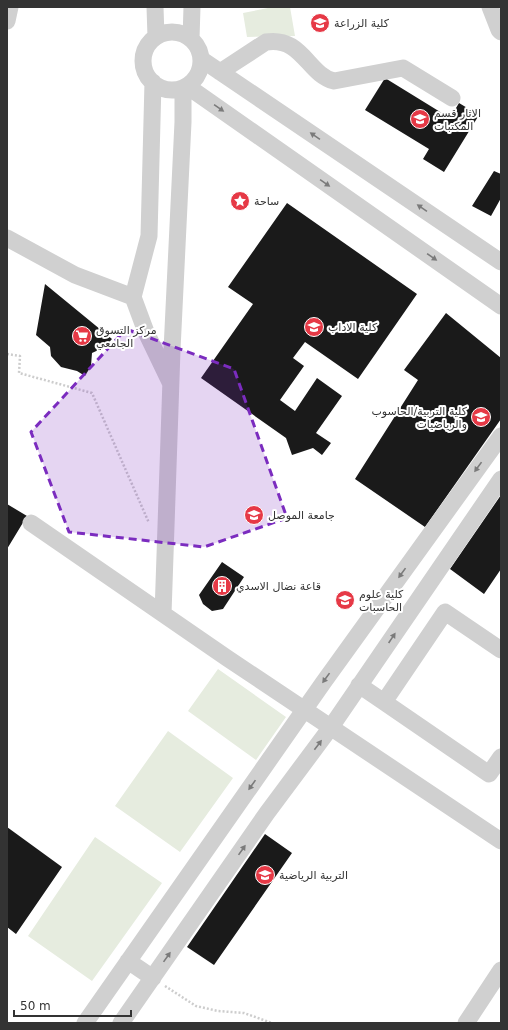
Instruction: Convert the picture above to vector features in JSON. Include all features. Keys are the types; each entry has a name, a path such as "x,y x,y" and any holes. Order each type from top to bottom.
{"lane":[{"path":"7,21 10,7"},
{"path":"155,7 156,36 146,50 144,58 147,75 152,82 164,88 176,89 185,87 198,74 201,59 200,52 191,39 174,32 156,36"},
{"path":"191,39 192,7"},
{"path":"490,7 501,32"},
{"path":"220,72 266,42 274,40 286,43 298,51 327,79 334,81 403,68 452,98"},
{"path":"201,59 501,262"},
{"path":"152,82 149,236 133,297 146,332 171,384"},
{"path":"185,87 501,306"},
{"path":"163,614 171,384 185,87"},
{"path":"7,238 75,275 133,297"},
{"path":"85,1023 305,709 501,436"},
{"path":"121,1023 267,813 331,727 501,479"},
{"path":"32,523 163,614 501,841"},
{"path":"384,702 445,612 501,650"},
{"path":"359,685 489,774 501,757"},
{"path":"128,961 153,978"},
{"path":"466,1023 501,970"}],"path":[{"path":"7,354 20,356 19,373 92,393 149,524"},
{"path":"153,978 196,1006 218,1011 244,1013 272,1023"}],"highlighted area":[{"path":"126,329 234,369 287,518 204,547 69,532 31,432"}],"shaded area":[{"path":"273,7 290,7 295,36 247,37 243,13"},
{"path":"218,669 286,717 256,760 188,711"},
{"path":"168,731 233,778 180,852 115,806"},
{"path":"95,837 162,883 92,981 28,936"}],"building":[{"path":"385,78 450,118 459,103 479,115 444,172 423,159 429,149 365,110"},
{"path":"494,171 501,174 501,198 491,216 472,206"},
{"name":"كلية الاداب","path":"287,203 417,294 358,379 305,342 293,358 304,366 280,400 295,411 317,378 342,396 316,433 331,443 322,455 313,448 292,455 286,438 201,378 253,304 228,287"},
{"path":"45,284 112,339 105,347 92,353 91,366 85,376 77,371 61,367 51,356 50,347 36,335"},
{"path":"446,313 501,358 501,419 425,527 355,479 418,380 404,370"},
{"path":"501,495 501,569 484,594 450,569"},
{"path":"7,504 27,516 7,549"},
{"name":"قاعة نضال الاسدي","path":"222,562 244,577 223,609 212,611 203,604 199,595"},
{"path":"7,827 62,867 16,934 7,927"},
{"path":"265,834 292,853 214,965 187,947"}],"place":[{"name":"كلية الزراعة","path":"320,23"},
{"name":"الاثار قسم المكتبات","path":"420,119"},
{"name":"ساحة","path":"240,201"},
{"name":"كلية الاداب","path":"314,327"},
{"name":"مركز التسوق الجامعي","path":"82,336"},
{"name":"كلية التربية/الحاسوب والرياضيات","path":"481,417"},
{"name":"جامعة الموصل","path":"254,515"},
{"name":"قاعة نضال الاسدي","path":"222,586"},
{"name":"كلية علوم الحاسبات","path":"345,600"},
{"name":"التربية الرياضية","path":"265,875"}]}
